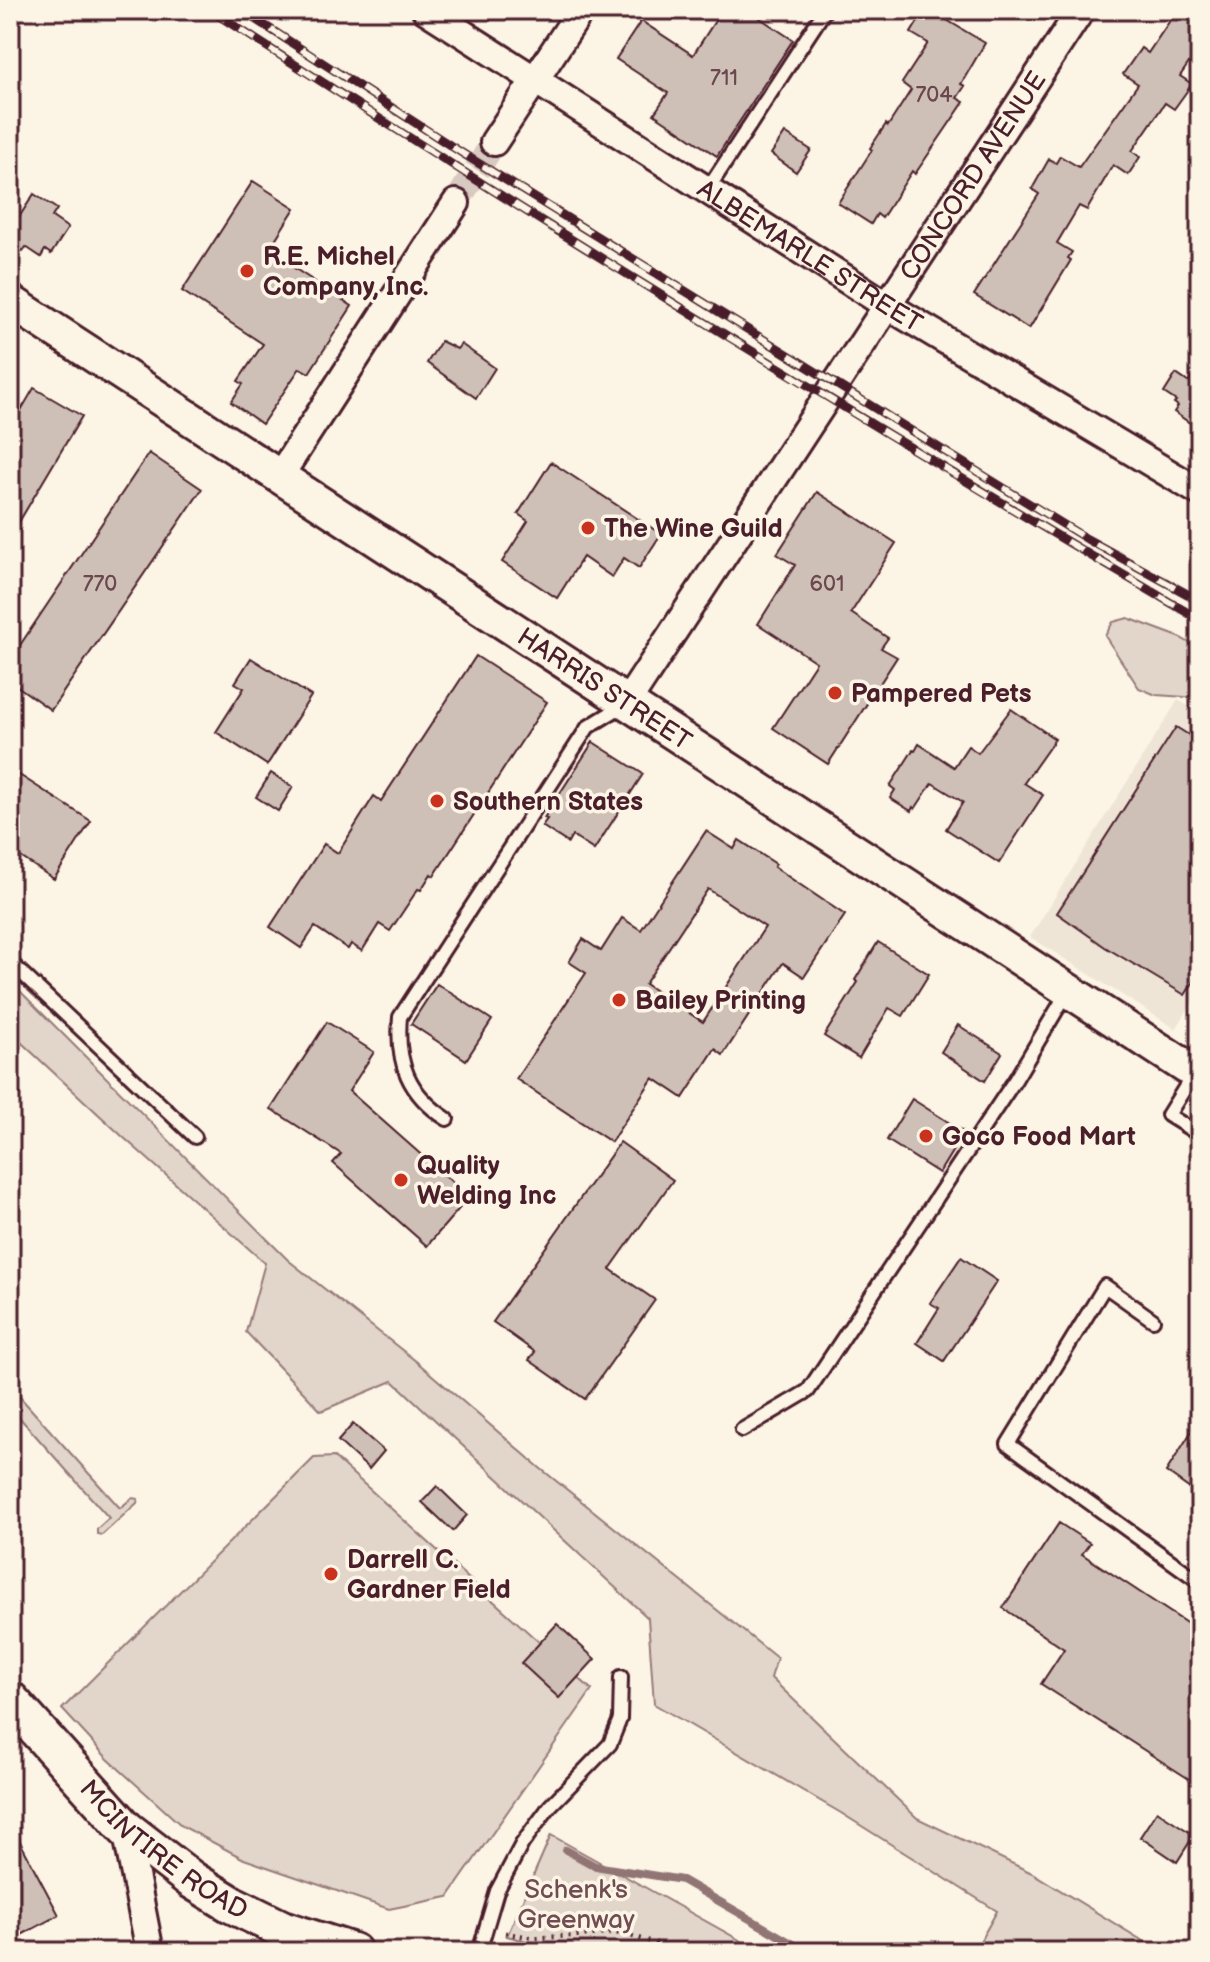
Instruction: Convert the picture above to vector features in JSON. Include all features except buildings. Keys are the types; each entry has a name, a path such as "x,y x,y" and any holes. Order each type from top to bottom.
{"main road":[{"name":"MCINTIRE ROAD","path":"10,1700 126,1829 192,1880 231,1904 282,1929 353,1952"}],"street":[{"name":"ALBEMARLE STREET","path":"426,10 888,306 1200,492"},
{"path":"494,142 581,10"},
{"name":"CONCORD AVENUE","path":"626,704 1081,10"},
{"path":"279,477 456,203"},
{"name":"HARRIS STREET","path":"14,314 279,477 1198,1074"},
{"path":"126,1829 150,1952"}],"lane":[{"path":"706,192 825,10"},
{"path":"447,1119 434,1111 417,1093 404,1071 398,1042 400,1017 588,727 626,704"},
{"path":"10,962 195,1137"},
{"path":"742,1430 808,1391 1015,1080 1068,991"},
{"path":"1198,1074 1168,1115 1200,1135"},
{"path":"1153,1320 1105,1286 1008,1444 1200,1582"},
{"path":"479,1952 497,1891 522,1844 550,1806 610,1744 620,1719 621,1677"}],"path":[{"path":"484,1929 534,1938 620,1933 688,1952"}],"shaded area":[{"path":"1178,700 1200,713 1200,990 1176,1029 1030,937"}],"green space":[{"path":"1128,618 1179,637 1200,649 1200,698 1156,695 1139,688 1105,636 1113,622"},
{"path":"10,981 288,1260 777,1658 771,1678 917,1818 1032,1873 1161,1952 974,1952 997,1911 841,1813 654,1704 648,1618 393,1381 321,1411 246,1332 265,1263 10,1032"},
{"path":"10,1386 120,1508 132,1498 138,1499 102,1535 97,1534 97,1529 109,1518 10,1407"},
{"name":"Darrell C. Gardner Field","path":"334,1457 592,1690 448,1897 389,1909 244,1859 182,1826 108,1759 62,1709 314,1458"},
{"name":"Schenk's Greenway","path":"551,1835 761,1952 567,1952 507,1936"}],"waterway":[{"path":"566,1850 595,1866 682,1880 807,1952"}],"tunnel":[{"path":"456,203 494,142"}],"railway":[{"path":"210,10 702,320 1200,620"},
{"path":"241,10 462,153 1012,493 1087,539 1200,601"}],"place":[{"name":"R.E. Michel Company, Inc.","path":"247,271"},
{"name":"The Wine Guild","path":"588,528"},
{"name":"Pampered Pets","path":"835,693"},
{"name":"Southern States","path":"437,801"},
{"name":"Bailey Printing","path":"619,1000"},
{"name":"Goco Food Mart","path":"926,1136"},
{"name":"Quality Welding Inc","path":"401,1180"},
{"name":"Darrell C. Gardner Field","path":"331,1574"}]}
